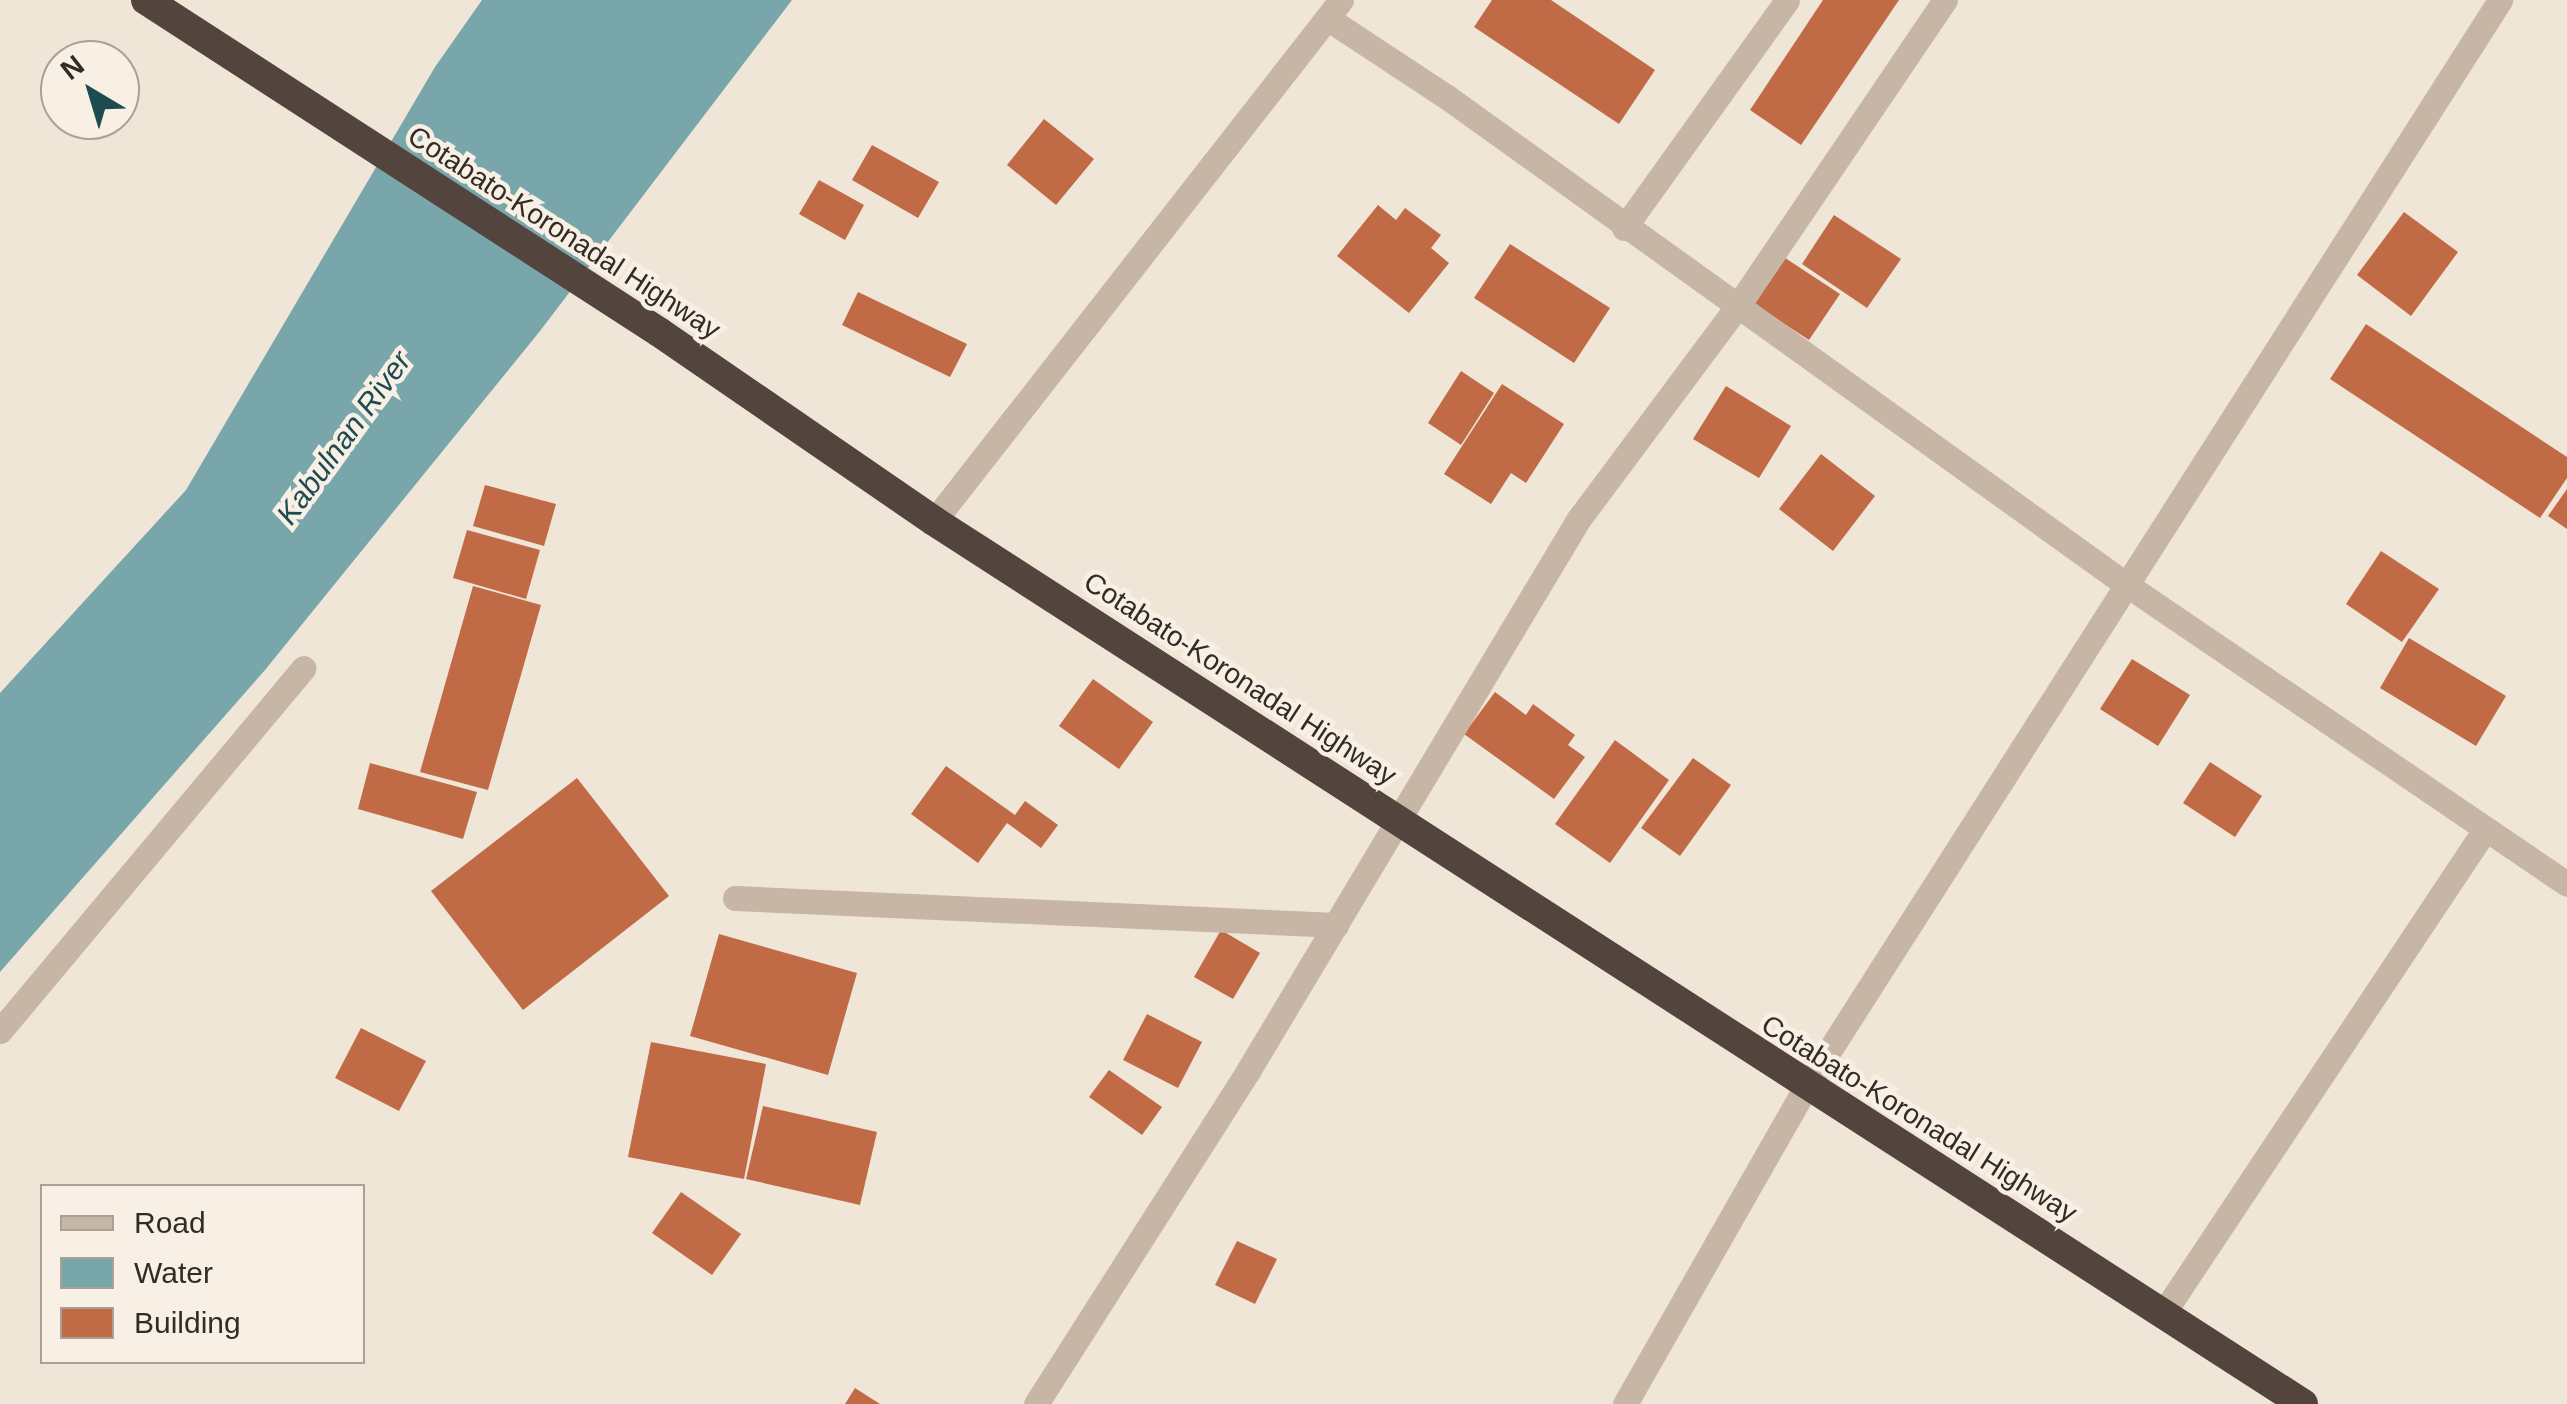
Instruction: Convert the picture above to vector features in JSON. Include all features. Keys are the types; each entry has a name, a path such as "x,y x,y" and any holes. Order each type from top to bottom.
{"highway":[{"name":"Cotabato-Koronadal Highway","path":"146,0 659,332 934,521 1806,1088 2304,1404"}],"street":[{"path":"1624,228 1788,0"},
{"path":"1036,1404 1336,926 1396,818 1578,520 1738,307 1945,0"},
{"path":"1625,1404 1806,1088 2500,0"},
{"path":"934,521 1334,9 1624,228 2127,586 2484,832 2567,884"},
{"path":"0,1031 304,668"},
{"path":"2164,1312 2484,832"},
{"path":"736,898 1336,926"}],"water":[{"name":"Kabulnan River","path":"482,0 792,0 540,331 265,670 0,972 0,693 186,490 435,67"}],"building":[{"path":"1492,0 1551,0 1655,70 1619,124 1474,27"},
{"path":"1823,0 1899,0 1801,145 1750,110"},
{"path":"1044,119 1094,159 1056,205 1007,165"},
{"path":"872,145 939,182 918,218 852,180"},
{"path":"819,180 864,205 845,240 799,214"},
{"path":"1378,205 1396,220 1405,208 1441,235 1431,248 1449,263 1409,313 1337,256"},
{"path":"2404,212 2458,252 2411,316 2357,275"},
{"path":"1834,215 1901,259 1867,308 1802,264"},
{"path":"1510,244 1610,308 1574,363 1474,298"},
{"path":"1776,252 1840,294 1809,340 1745,298"},
{"path":"858,292 967,344 950,377 842,325"},
{"path":"2366,324 2567,457 2567,478 2540,518 2330,379"},
{"path":"1461,371 1494,393 1461,445 1428,423"},
{"path":"1502,384 1564,424 1526,483 1511,473 1491,504 1444,474"},
{"path":"1726,386 1791,426 1759,478 1693,439"},
{"path":"1821,454 1875,496 1833,551 1779,509"},
{"path":"485,485 556,504 544,546 473,526"},
{"path":"2567,489 2567,529 2548,516"},
{"path":"467,530 540,550 526,599 453,578"},
{"path":"2381,551 2439,589 2402,642 2346,604"},
{"path":"473,586 541,605 488,790 420,772"},
{"path":"2409,638 2506,696 2476,746 2380,688"},
{"path":"2132,659 2190,695 2158,746 2100,709"},
{"path":"1093,679 1153,722 1119,769 1059,726"},
{"path":"1495,692 1526,715 1533,704 1575,735 1568,745 1585,757 1554,799 1464,734"},
{"path":"1615,740 1669,780 1610,863 1555,824"},
{"path":"1693,758 1731,785 1680,856 1641,828"},
{"path":"2210,762 2262,796 2235,837 2183,803"},
{"path":"370,763 477,792 463,839 358,809"},
{"path":"946,766 1015,815 1025,801 1058,825 1041,848 1007,823 978,863 911,814"},
{"path":"577,778 669,896 523,1010 431,891"},
{"path":"1221,930 1260,953 1233,999 1194,977"},
{"path":"719,934 857,973 828,1075 690,1036"},
{"path":"1147,1014 1202,1042 1178,1088 1123,1060"},
{"path":"361,1028 426,1061 399,1111 335,1078"},
{"path":"651,1042 766,1064 744,1179 628,1157"},
{"path":"1109,1070 1162,1107 1142,1135 1089,1097"},
{"path":"763,1106 877,1132 860,1205 746,1179"},
{"path":"681,1192 741,1234 712,1275 652,1233"},
{"path":"1237,1241 1277,1259 1255,1304 1215,1285"},
{"path":"855,1388 880,1404 845,1404"}]}
